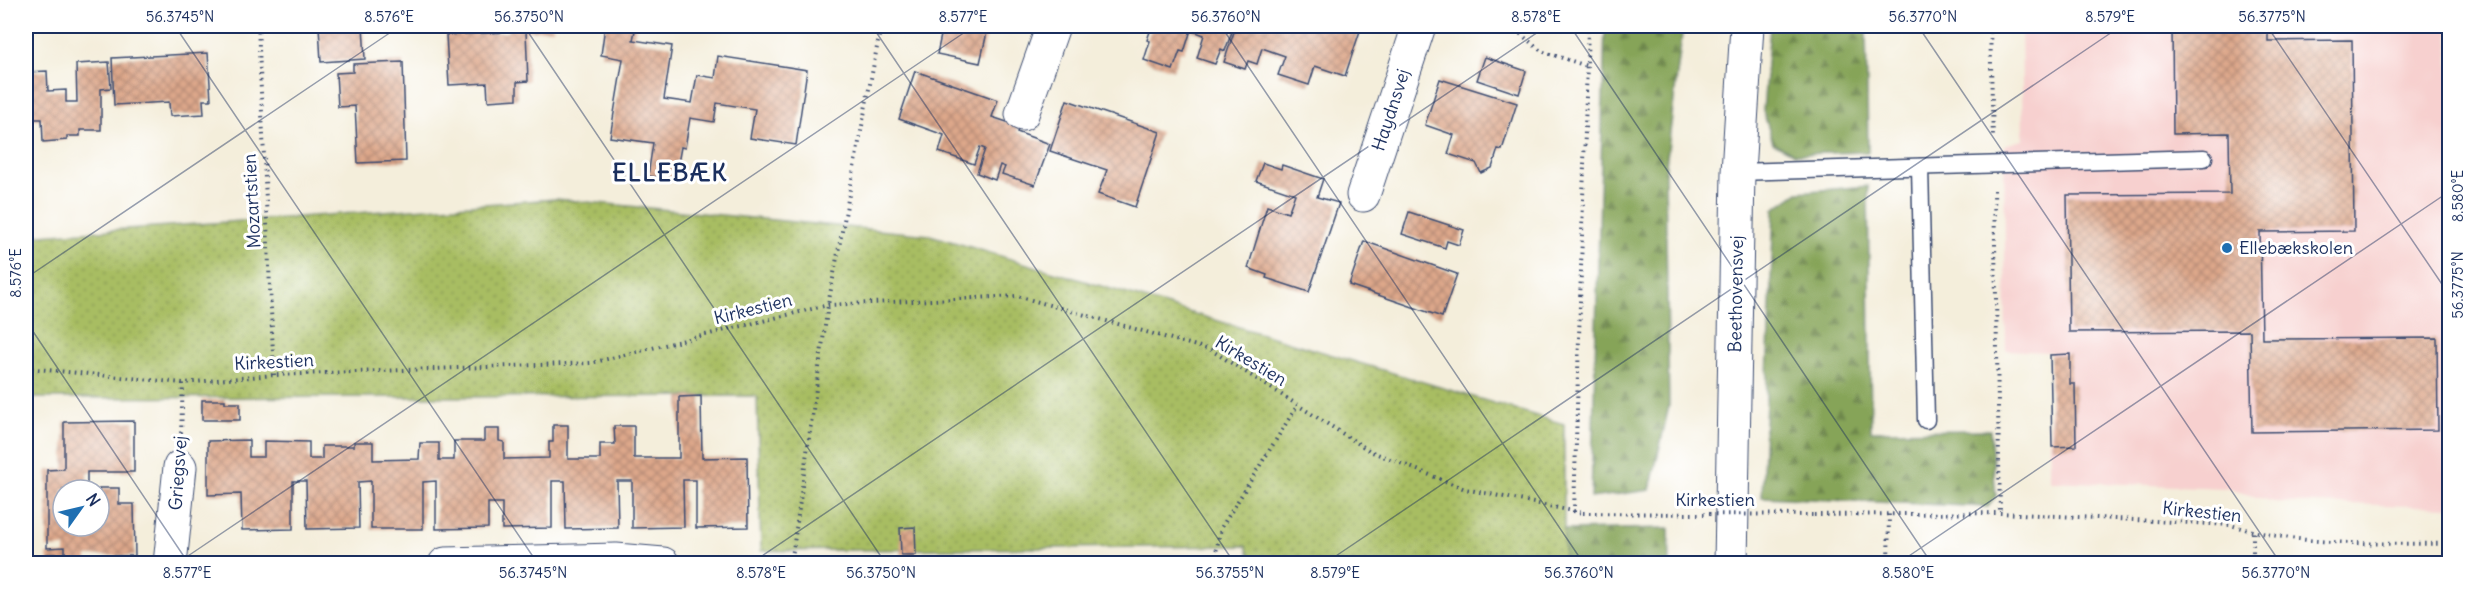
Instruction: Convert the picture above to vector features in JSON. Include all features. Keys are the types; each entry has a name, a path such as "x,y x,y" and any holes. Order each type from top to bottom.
{"street":[{"path":"1022,114 1053,26"},
{"name":"Haydnsvej","path":"1363,195 1419,26"},
{"name":"Beethovensvej","path":"1731,564 1738,172 1747,26"},
{"name":"Griegsvej","path":"170,564 180,467"},
{"path":"445,564 616,562 663,564"}],"lane":[{"path":"1738,172 2204,158"},
{"path":"1920,167 1926,420"}],"path":[{"name":"Mozartstien","path":"258,26 274,375"},
{"path":"791,564 828,305 881,26"},
{"path":"1511,26 1541,51 1587,66"},
{"path":"1574,512 1588,26"},
{"path":"1990,26 2000,513"},
{"name":"Kirkestien","path":"26,368 183,382 274,375 591,363 828,305 1017,296 1211,350 1370,451 1465,489 1574,512 2000,513 2231,525 2253,532 2334,543 2450,544"},
{"name":"Griegsvej","path":"180,467 183,382"},
{"path":"1214,563 1221,528 1297,405"},
{"path":"1888,564 1889,514"},
{"path":"2253,532 2253,564"},
{"path":"1119,564 1399,564"}],"shaded area":[{"name":"Ellebækskolen","path":"2021,26 2449,26 2449,507 2274,502 2225,488 2050,481 2050,352 2006,350 2004,145 2023,140"}],"green space":[{"path":"1605,26 1683,26 1665,174 1669,406 1650,490 1591,498"},
{"path":"1770,26 1866,26 1868,152 1795,154 1773,143 1763,111"},
{"path":"1868,186 1871,431 1990,430 1996,496 1988,507 1762,497 1774,209 1798,192"},
{"path":"556,199 930,235 1564,424 1564,563 1252,563 1246,546 761,551 757,396 26,398 26,236"},
{"path":"1669,528 1670,563 1564,564 1564,530"}],"building":[{"path":"319,26 363,26 365,59 321,62"},
{"path":"508,26 553,26 553,29 526,31 528,81 517,82 517,99 488,101 487,83 449,85 446,35 508,32"},
{"path":"605,26 636,26 633,40 672,46 664,99 692,103 697,75 715,78 718,56 807,70 796,145 750,138 755,109 717,103 714,122 690,118 685,148 681,147 675,180 648,176 653,143 610,137 623,59 601,55"},
{"path":"943,26 1012,26 1010,33 988,28 980,63 937,54"},
{"path":"1152,26 1234,26 1225,51 1221,49 1215,64 1197,58 1204,35 1191,30 1184,52 1180,51 1173,70 1144,60"},
{"path":"1236,26 1345,26 1360,31 1345,76 1315,66 1309,85 1278,75 1285,56 1262,48 1257,64 1248,61 1245,69 1224,62"},
{"path":"2172,26 2268,26 2268,41 2352,40 2354,231 2260,232 2262,339 2437,338 2438,430 2252,432 2250,331 2069,332 2067,195 2230,194 2229,133 2173,134"},
{"path":"208,53 211,100 203,100 204,114 170,116 169,102 114,105 112,58"},
{"path":"1485,57 1526,71 1519,94 1477,80"},
{"path":"109,62 111,88 101,89 101,130 80,130 80,136 67,136 67,140 43,142 42,119 26,119 26,72 47,71 48,91 66,90 66,102 77,102 76,64"},
{"path":"403,62 406,161 358,163 355,106 338,107 336,73 353,72 353,64"},
{"path":"915,71 998,100 992,117 1019,126 1017,132 1050,144 1035,185 1002,174 1005,167 1000,165 995,180 977,173 985,149 980,147 974,164 939,152 944,135 899,119"},
{"path":"1440,79 1517,103 1502,150 1498,149 1492,168 1481,173 1476,163 1448,154 1454,135 1425,125"},
{"path":"1067,100 1160,132 1135,207 1098,194 1107,170 1050,151"},
{"path":"1263,163 1281,169 1282,165 1323,179 1317,197 1339,203 1309,292 1266,278 1267,275 1248,268 1267,206 1288,213 1295,194 1256,181"},
{"path":"1409,212 1464,230 1459,245 1447,241 1445,248 1402,234"},
{"path":"1364,241 1457,274 1442,317 1349,285"},
{"path":"2070,354 2070,384 2075,384 2076,446 2052,447 2050,355"},
{"path":"701,396 702,458 747,457 748,527 696,528 696,480 683,480 684,527 632,528 632,481 617,481 618,528 566,529 565,481 552,481 552,528 502,529 502,503 488,503 488,528 436,529 436,481 423,482 423,529 371,529 371,481 358,482 359,528 307,529 306,481 293,481 293,529 242,530 241,494 208,495 208,441 249,440 249,457 264,457 264,441 309,442 309,459 322,459 322,446 354,446 354,442 373,442 373,460 419,459 420,443 439,443 439,460 454,460 454,441 484,441 484,429 499,429 499,441 504,442 504,459 549,458 549,442 553,442 553,425 568,425 568,459 600,459 600,444 615,444 614,426 634,426 634,458 679,458 679,397"},
{"path":"202,400 225,400 225,403 240,403 240,420 202,420"},
{"path":"134,421 134,472 87,472 87,478 51,478 51,538 111,538 111,488 119,488 119,504 134,504 135,556 87,556 87,564 48,564 47,554 65,554 65,547 47,548 47,470 64,469 64,422"},
{"path":"915,527 916,555 901,555 900,528"}],"place":[{"name":"Ellebækskolen","path":"2227,248"}],"district":[{"name":"ELLEBÆK","path":"670,173"}]}
